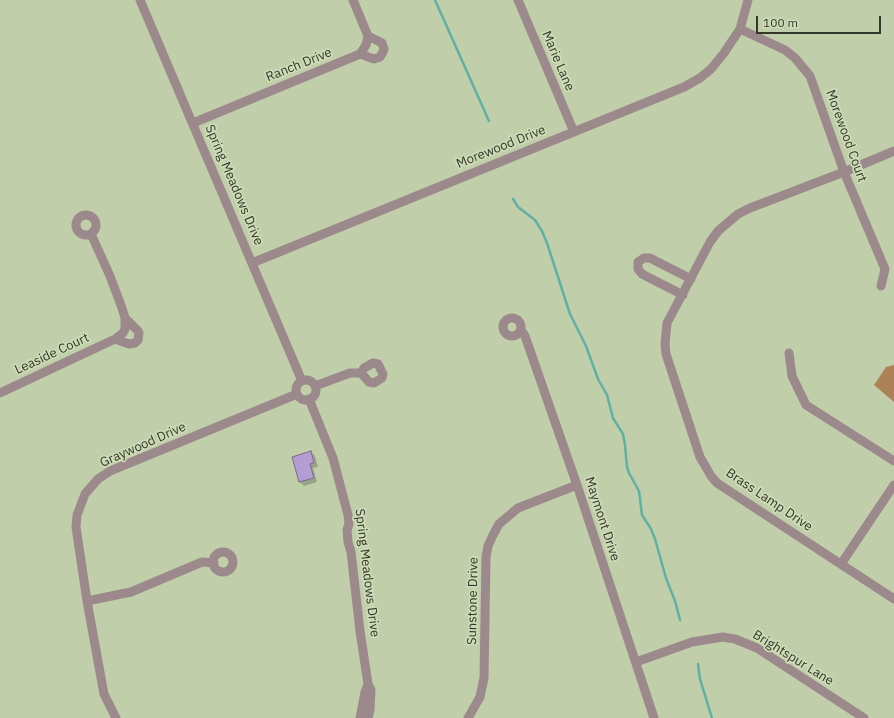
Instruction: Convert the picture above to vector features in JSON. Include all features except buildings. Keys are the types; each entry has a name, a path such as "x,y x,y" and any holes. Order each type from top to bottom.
{"street":[{"name":"Spring Meadows Drive","path":"140,0 302,381"},
{"path":"353,0 368,36 366,45 360,54 374,59 380,56 384,49 382,43 368,36"},
{"name":"Marie Lane","path":"518,0 574,132"},
{"name":"Morewood Drive","path":"252,263 684,87 712,69 740,29 748,0"},
{"name":"Morewood Court","path":"740,29 785,50 810,76 844,172 885,269 881,286"},
{"name":"Ranch Drive","path":"193,123 360,54"},
{"name":"Brass Lamp Drive","path":"894,151 738,214 718,231 710,242 667,323 665,344 666,354 700,457 708,472 717,483 894,599"},
{"path":"91,234 110,276 125,318 125,329 123,333 115,339"},
{"path":"683,295 642,274 638,269 638,262 644,258 650,258 691,279"},
{"path":"115,339 129,344 135,343 138,340 138,331 125,318"},
{"name":"Maymont Drive","path":"521,330 525,336 577,485 654,718"},
{"name":"Leaside Court","path":"0,393 115,339"},
{"path":"789,353 792,376 806,405 894,462"},
{"path":"315,386 350,372 361,373"},
{"path":"302,381 311,382 315,386 314,395 309,399 304,399 297,394 297,385 302,381"},
{"name":"Graywood Drive","path":"116,718 104,694 87,601 76,527 77,514 85,494 98,479 110,471 297,394"},
{"name":"Spring Meadows Drive","path":"309,399 333,458 350,524 346,530 352,558 360,631 368,684 371,690 368,718"},
{"name":"Sunstone Drive","path":"468,718 480,698 484,678 486,557 488,546 493,535 499,524 518,508 577,485"},
{"path":"841,564 894,485"},
{"path":"87,601 131,592 202,562 214,563"},
{"name":"Brightspur Lane","path":"636,662 692,642 723,637 736,639 757,648 864,718"},
{"name":"Spring Meadows Drive","path":"360,718 368,684"}],"shaded area":[{"path":"894,365 894,402 874,385 886,367"}],"waterway":[{"path":"435,0 489,121"},
{"path":"513,199 518,207 535,220 542,231 570,314 586,346 598,379 607,395 613,418 623,434 627,467 639,491 642,515 651,529 655,539 680,620"},
{"path":"698,664 700,679 712,718"}]}
